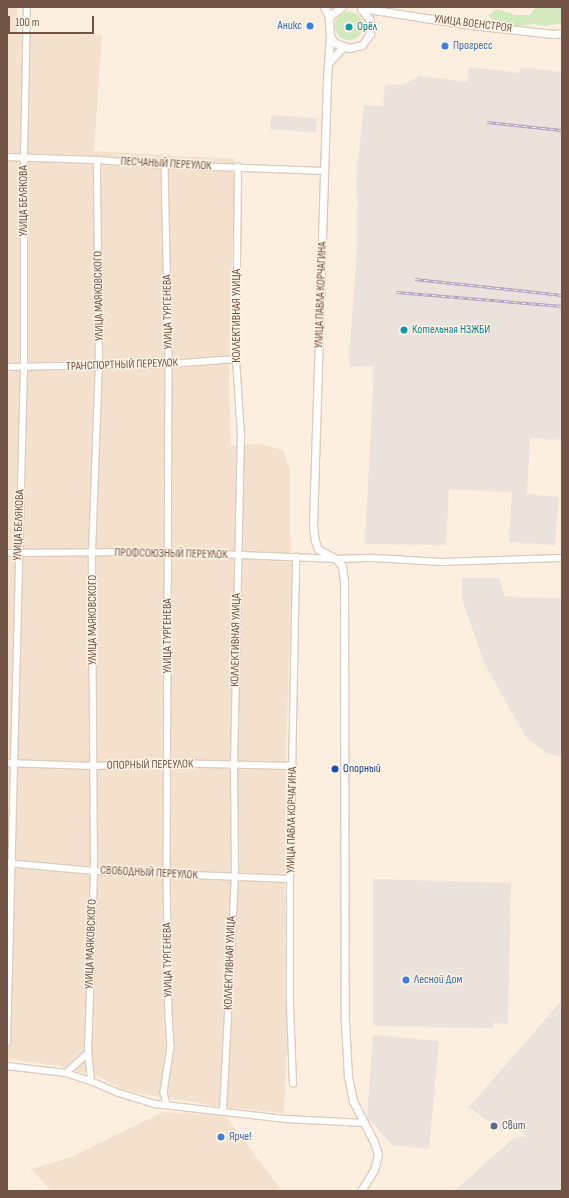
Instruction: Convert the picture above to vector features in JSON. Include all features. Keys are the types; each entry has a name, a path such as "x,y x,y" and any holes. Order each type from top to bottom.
{"street":[{"name":"УЛИЦА БЕЛЯКОВА","path":"7,1043 10,763 19,553 24,368 24,158 27,7"},
{"path":"324,7 329,19"},
{"path":"329,19 332,14 342,7"},
{"path":"359,8 370,20 371,27"},
{"name":"УЛИЦА ВОЕНСТРОЯ","path":"359,8 471,25 554,34 562,33"},
{"path":"330,36 335,43 343,47 349,48 362,45 370,34 377,11"},
{"name":"УЛИЦА ПАВЛА КОРЧАГИНА","path":"329,19 330,36 314,527 315,541 318,549 336,559"},
{"path":"329,62 343,47"},
{"name":"ПЕСЧАНЫЙ ПЕРЕУЛОК","path":"7,157 325,171"},
{"name":"УЛИЦА МАЯКОВСКОГО","path":"91,1080 88,1053 94,871 92,553 99,366 97,160"},
{"name":"УЛИЦА ТУРГЕНЕВА","path":"165,165 169,364 167,874 169,1018 171,1047 164,1092 167,1105"},
{"name":"КОЛЛЕКТИВНАЯ УЛИЦА","path":"224,1112 235,877 234,765 241,436 236,359 238,167"},
{"name":"ТРАНСПОРТНЫЙ ПЕРЕУЛОК","path":"7,367 24,368 169,364 236,359"},
{"name":"ПРОФСОЮЗНЫЙ ПЕРЕУЛОК","path":"7,553 169,552 336,559 374,558 441,562 562,558"},
{"name":"УЛИЦА ПАВЛА КОРЧАГИНА","path":"293,1084 290,1006 290,879 296,557"},
{"path":"336,559 342,566 344,582 346,1034 348,1077 352,1095 376,1148 378,1158 374,1170 361,1191"},
{"name":"ОПОРНЫЙ ПЕРЕУЛОК","path":"10,763 94,766 167,763 293,766"},
{"name":"СВОБОДНЫЙ ПЕРЕУЛОК","path":"9,863 94,871 290,879"},
{"path":"66,1073 88,1053"},
{"path":"7,1066 66,1073 91,1080 119,1093 156,1104 286,1119 365,1123"}],"shaded area":[{"path":"7,7 17,7 17,32 102,35 94,151 235,159 229,378 231,446 261,444 283,450 290,471 290,536 292,565 286,757 285,887 287,1046 284,1113 231,1108 154,1096 124,1090 99,1077 59,1066 7,1059"},
{"path":"469,67 520,73 521,67 562,72 562,440 530,438 527,494 559,497 555,545 509,542 512,492 449,489 446,545 365,544 374,366 350,367 349,358 357,249 358,198 356,181 364,105 383,106 385,85 402,85 419,76 467,82"},
{"path":"271,115 317,118 316,132 270,129"},
{"path":"462,578 499,578 505,597 562,598 562,757 547,753 527,739 485,665 462,599"},
{"path":"373,879 511,883 508,1024 493,1023 493,1028 376,1026 373,1024"},
{"path":"562,1000 562,1191 454,1191 514,1138 522,1136 529,1138 509,1123 502,1132 469,1107"},
{"path":"373,1035 439,1041 429,1149 392,1145 367,1117"},
{"path":"163,1112 225,1115 282,1191 51,1191 31,1169 71,1157"}],"green space":[{"path":"536,7 562,7 562,23 546,26 534,24 518,26 492,19 488,16 497,9 515,15 530,15"},
{"path":"349,12 359,16 363,26 359,36 349,40 339,36 335,26 339,16"}],"railway":[{"path":"487,122 562,130"},
{"path":"415,279 562,295"},
{"path":"396,292 562,306"}],"place":[{"name":"Аникс","path":"310,26"},
{"name":"Орёл","path":"349,27"},
{"name":"Прогресс","path":"445,46"},
{"name":"Котельная НЗЖБИ","path":"404,330"},
{"name":"Опорный","path":"335,769"},
{"name":"Лесной Дом","path":"406,980"},
{"name":"Свит","path":"494,1126"},
{"name":"Ярче!","path":"221,1137"}]}
